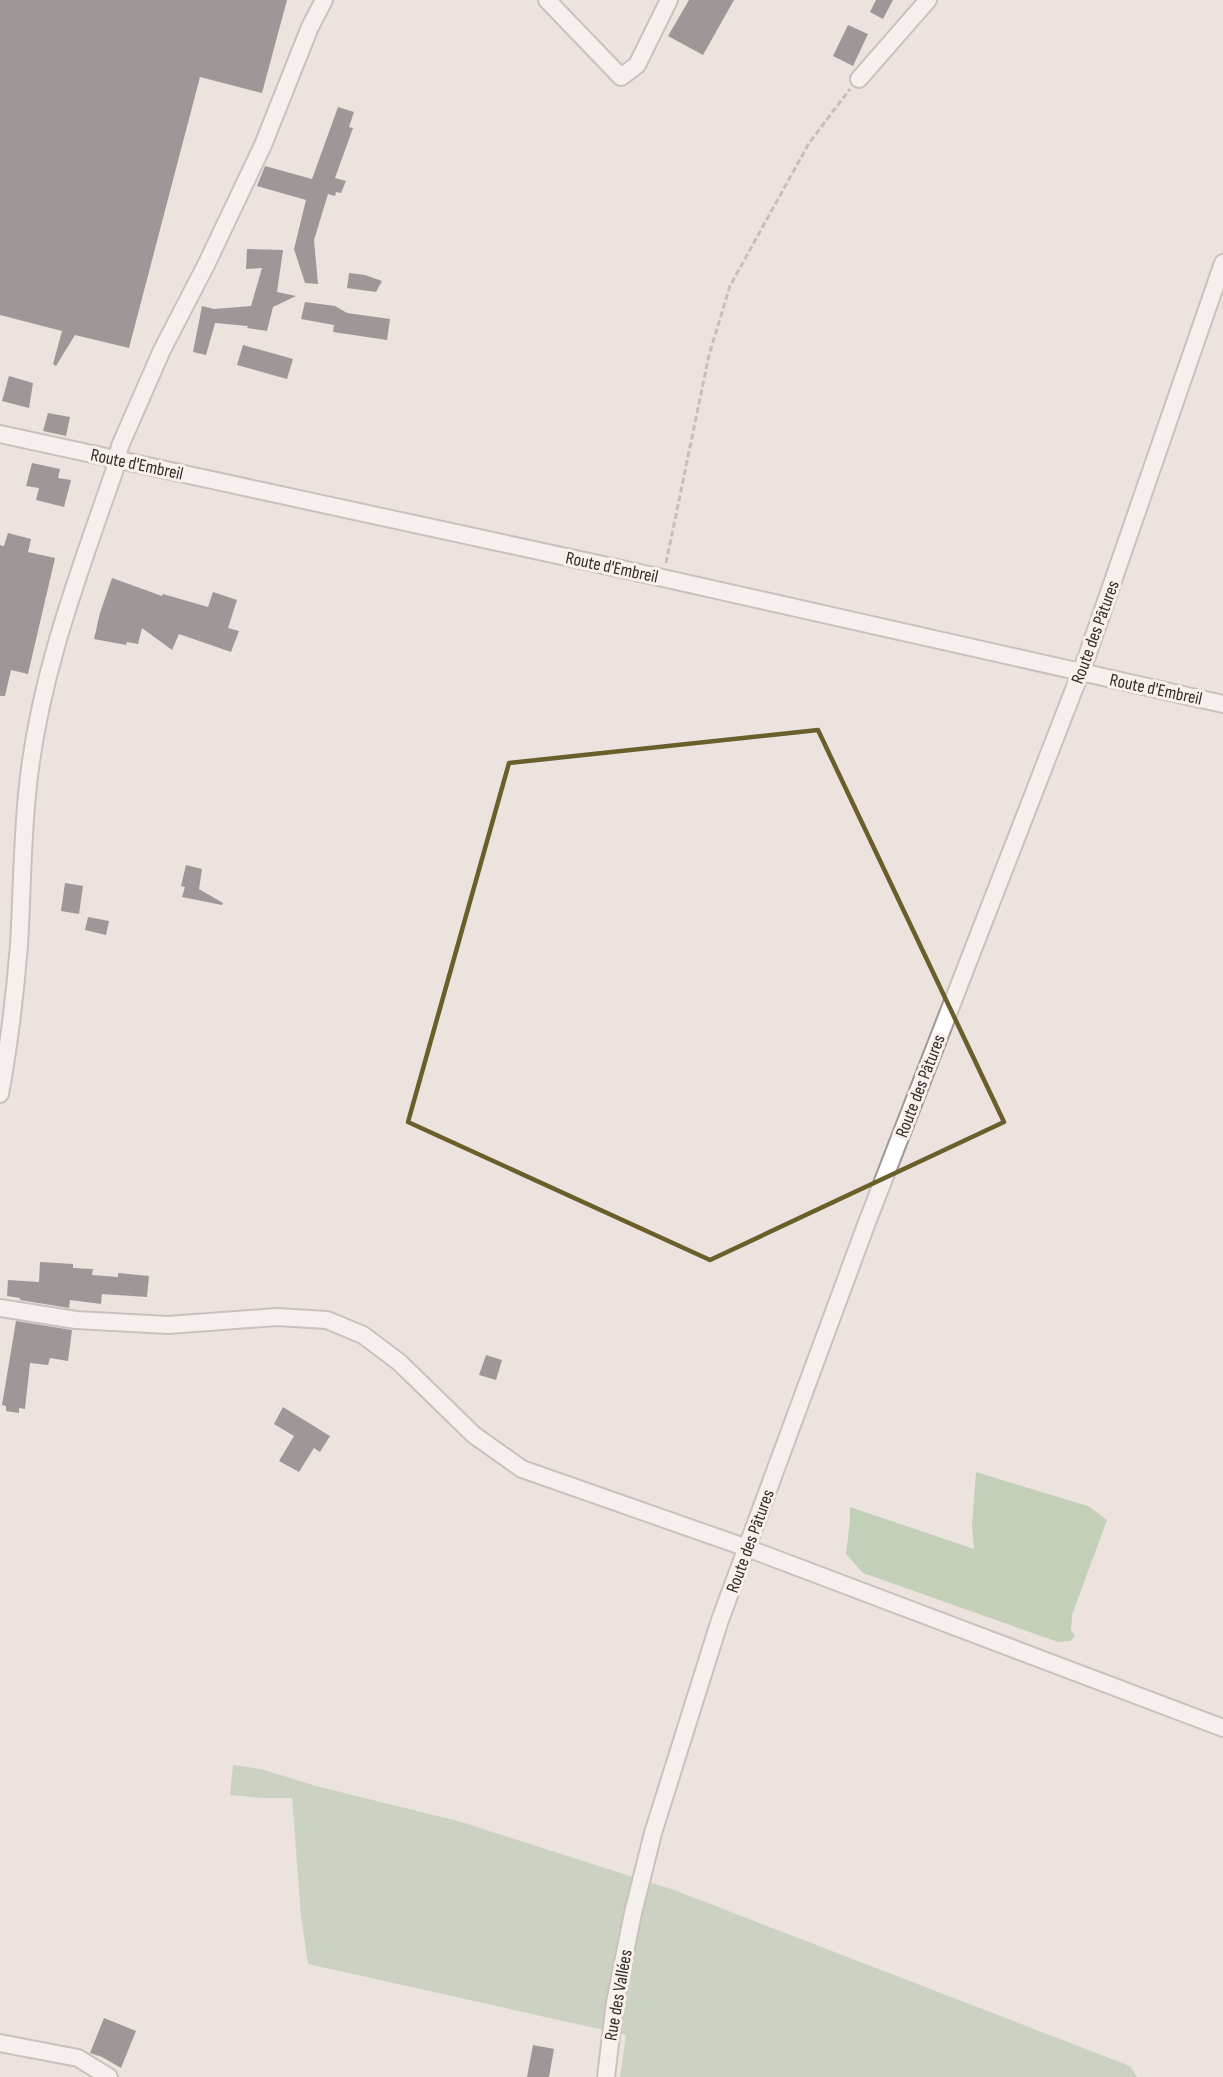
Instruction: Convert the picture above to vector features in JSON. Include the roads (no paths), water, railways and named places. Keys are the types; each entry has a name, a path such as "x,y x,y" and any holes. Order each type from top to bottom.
{"street":[{"path":"0,1094 13,1004 27,795 42,698 61,625 120,446 162,350 206,265 263,145 310,27 324,0"},
{"path":"548,0 621,77 637,65 669,0"},
{"path":"859,78 928,0"},
{"name":"Route des Pâtures","path":"633,1913 653,1833 720,1620 866,1225 1080,673 1223,263"},
{"name":"Route d'Embreil","path":"0,434 663,578 1223,704"},
{"path":"0,1308 76,1320 168,1325 277,1317 327,1320 363,1335 399,1362 474,1435 522,1469 747,1548 1223,1728"},
{"name":"Rue des Vallées","path":"606,2077 615,2002 633,1913"},
{"path":"0,2043 78,2058 109,2077"}]}
